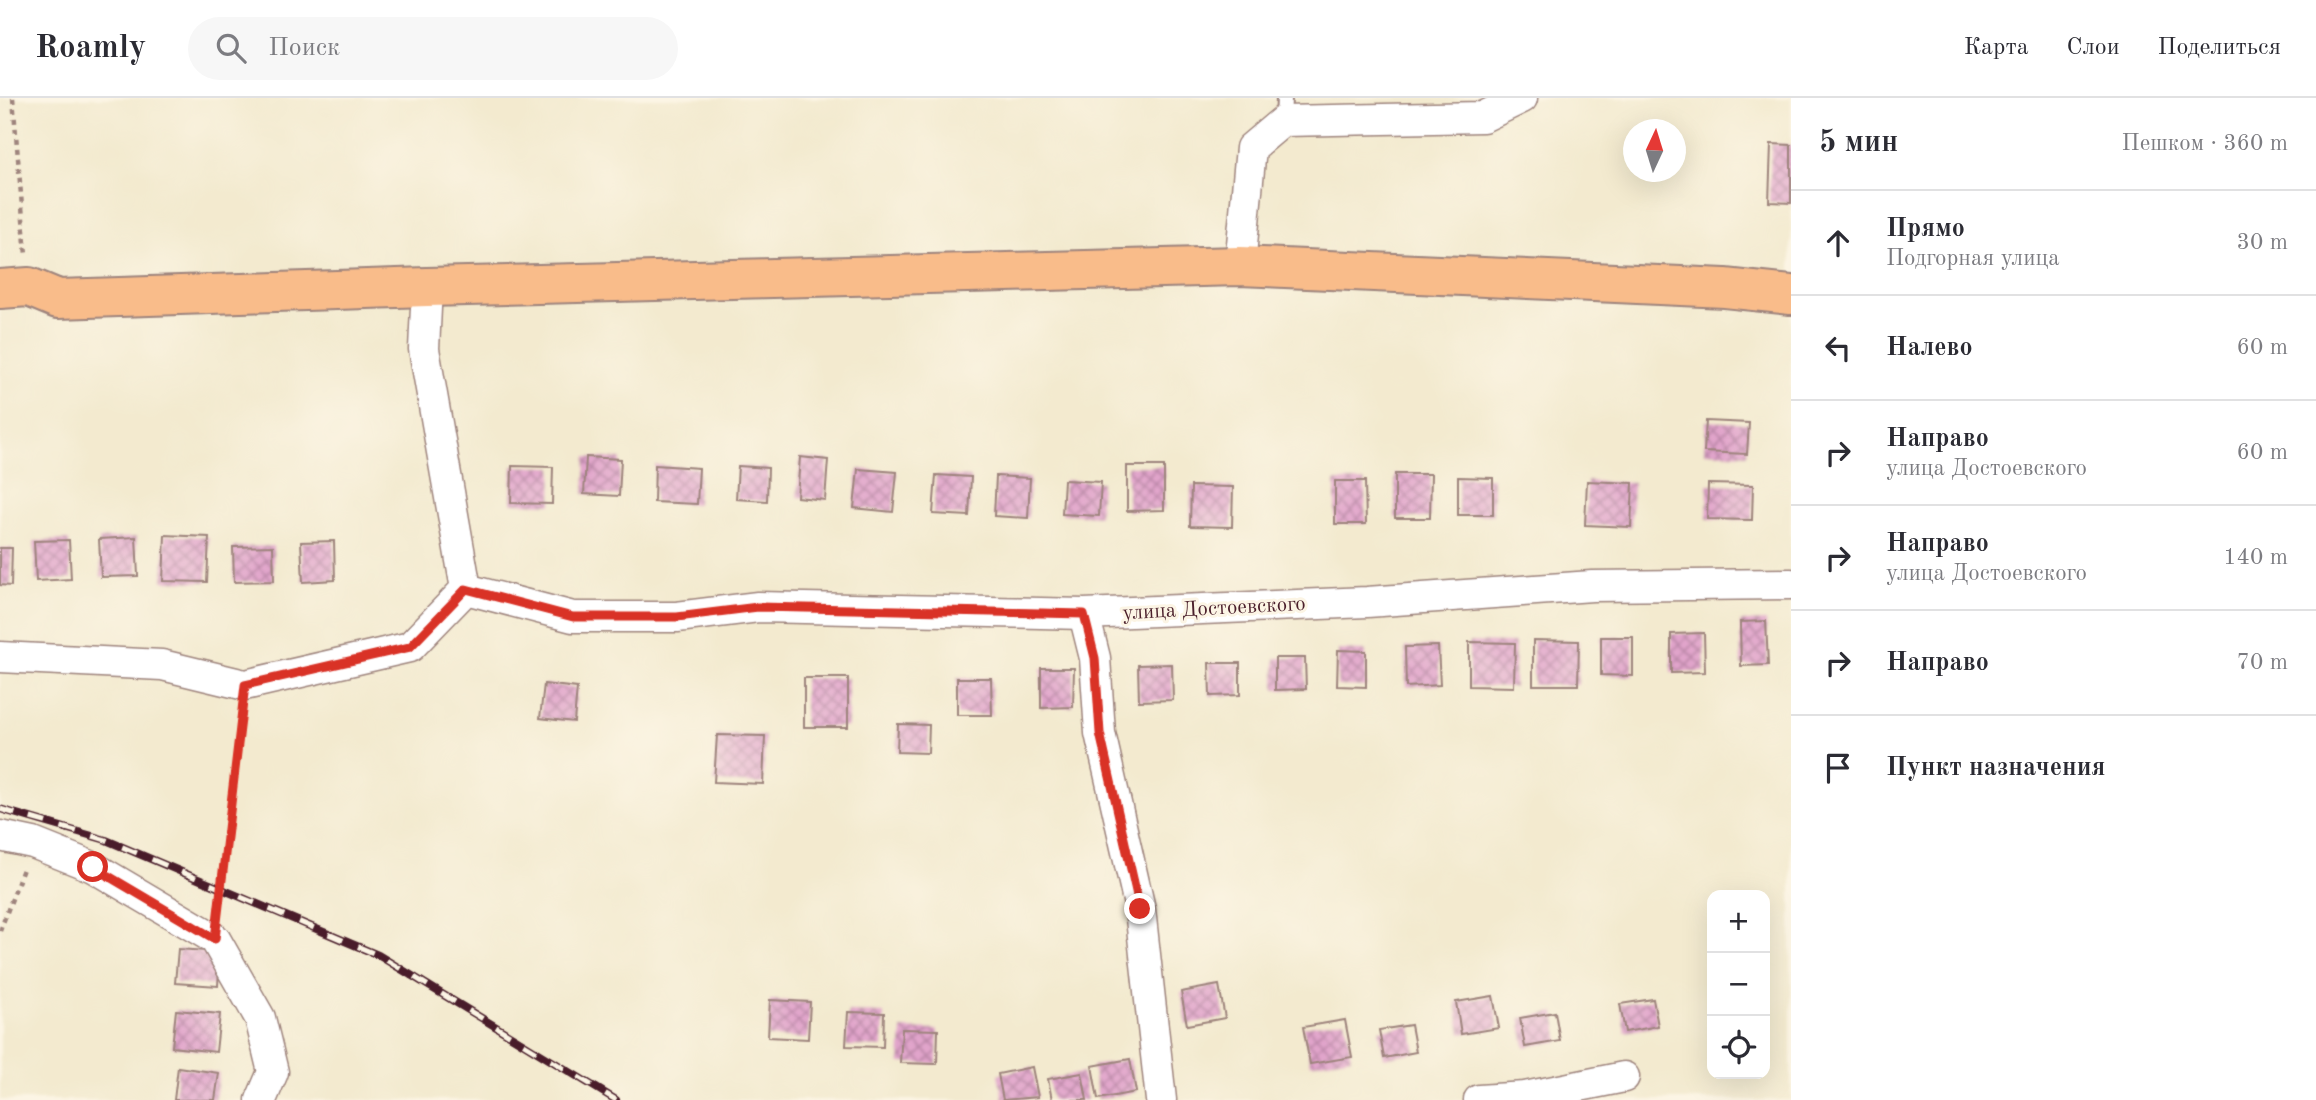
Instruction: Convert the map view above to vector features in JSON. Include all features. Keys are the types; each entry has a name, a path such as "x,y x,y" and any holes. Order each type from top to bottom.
{"main road":[{"path":"14,288 58,299 1240,266 1725,288 1791,295"}],"street":[{"path":"1240,266 1251,148 1284,110 1483,117 1521,98"},
{"path":"0,657 162,664 245,685 410,647 466,589 424,349 427,287"},
{"name":"улица Достоевского","path":"466,589 573,617 677,617 758,607 1084,614 1367,602 1592,586 1791,584"},
{"path":"1084,614 1095,658 1100,733 1140,909 1161,1100"},
{"path":"0,835 33,844 93,867 215,939 260,1018 273,1072 261,1100"},
{"path":"1479,1100 1525,1097 1624,1077"}],"path":[{"path":"13,98 14,288"},
{"path":"215,939 245,685"},
{"path":"0,931 33,844"}],"building":[{"path":"1771,144 1791,145 1791,203 1769,202"},
{"path":"1706,421 1749,423 1747,454 1704,452"},
{"path":"586,457 621,459 619,496 584,494"},
{"path":"800,457 828,460 825,500 797,497"},
{"path":"655,465 699,468 697,504 654,502"},
{"path":"512,466 553,467 552,504 511,503"},
{"path":"738,466 768,468 767,501 736,499"},
{"path":"1127,466 1164,466 1164,510 1127,511"},
{"path":"858,469 897,472 893,512 854,508"},
{"path":"1395,474 1431,474 1430,518 1395,518"},
{"path":"936,475 971,477 969,516 933,514"},
{"path":"996,476 1030,478 1028,518 994,516"},
{"path":"1458,477 1493,478 1493,515 1458,515"},
{"path":"1064,480 1101,482 1099,516 1062,514"},
{"path":"1335,481 1365,481 1366,524 1335,524"},
{"path":"1587,481 1633,483 1631,527 1585,525"},
{"path":"1708,484 1753,485 1752,520 1707,519"},
{"path":"1191,486 1233,487 1232,527 1190,526"},
{"path":"165,535 209,537 207,582 163,581"},
{"path":"136,537 138,576 101,577 99,539"},
{"path":"69,540 71,579 36,581 34,541"},
{"path":"334,541 335,580 303,582 301,542"},
{"path":"273,546 274,581 234,582 233,547"},
{"path":"0,548 12,548 11,586 0,585"},
{"path":"1766,621 1768,665 1741,666 1740,622"},
{"path":"1704,633 1705,672 1671,673 1671,634"},
{"path":"1601,637 1633,637 1633,676 1601,675"},
{"path":"1533,640 1579,641 1578,685 1533,685"},
{"path":"1469,642 1515,643 1514,687 1469,686"},
{"path":"1438,646 1440,685 1406,687 1405,647"},
{"path":"1338,650 1366,651 1366,687 1337,686"},
{"path":"1275,658 1305,658 1306,689 1275,690"},
{"path":"1209,663 1240,663 1240,695 1210,696"},
{"path":"1172,664 1173,700 1139,701 1138,665"},
{"path":"1041,668 1074,668 1073,707 1041,708"},
{"path":"804,678 848,678 848,727 804,727"},
{"path":"957,678 991,678 992,715 957,715"},
{"path":"544,684 577,688 574,722 540,718"},
{"path":"898,724 929,725 928,753 897,752"},
{"path":"717,735 765,736 763,784 714,782"},
{"path":"178,949 220,952 218,986 175,983"},
{"path":"1219,985 1225,1018 1187,1025 1181,992"},
{"path":"1493,996 1499,1028 1461,1034 1456,1002"},
{"path":"1653,999 1658,1026 1625,1032 1620,1004"},
{"path":"770,1000 810,1002 808,1039 768,1037"},
{"path":"176,1010 220,1014 216,1052 172,1047"},
{"path":"848,1012 884,1013 883,1047 846,1046"},
{"path":"1555,1012 1560,1041 1525,1047 1520,1018"},
{"path":"1345,1020 1352,1057 1310,1064 1303,1027"},
{"path":"1411,1025 1416,1052 1384,1058 1379,1030"},
{"path":"902,1029 938,1030 937,1064 900,1063"},
{"path":"1130,1059 1136,1092 1098,1099 1092,1066"},
{"path":"178,1067 219,1073 215,1100 174,1100"},
{"path":"1032,1067 1038,1097 1003,1100 998,1074"},
{"path":"1082,1073 1087,1100 1052,1100 1048,1079"}],"railway":[{"path":"0,809 106,840 378,955 616,1100"}],"route":[{"path":"93,867 215,939 245,685 410,647 466,589 573,617 677,617 758,607 1084,614 1095,658 1100,733 1140,909"}]}
